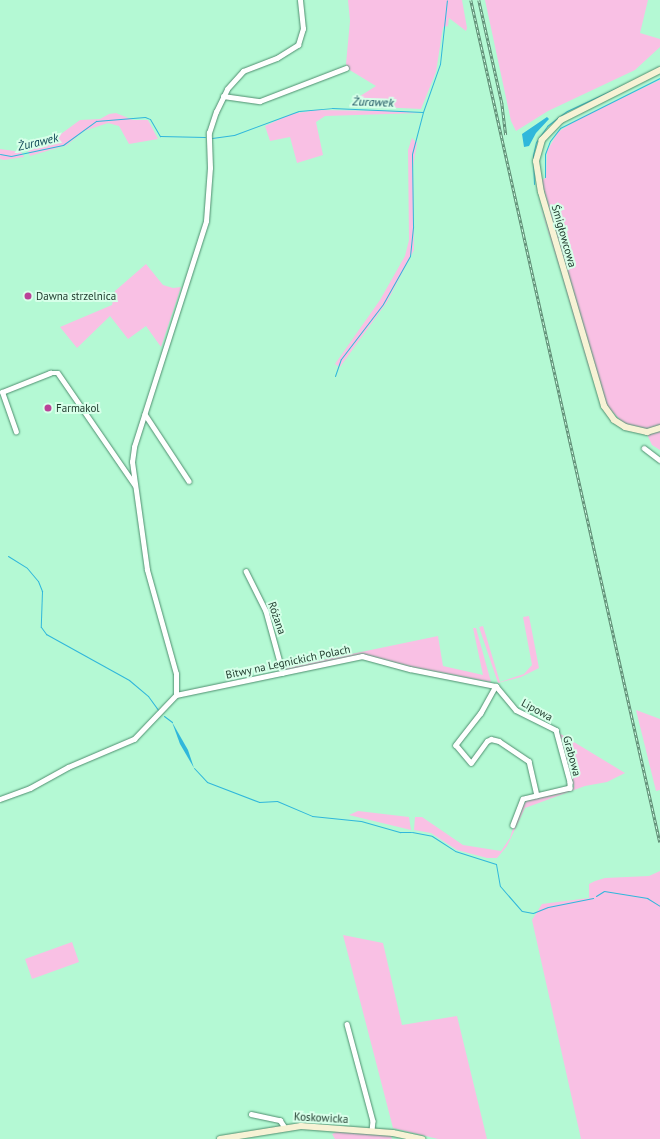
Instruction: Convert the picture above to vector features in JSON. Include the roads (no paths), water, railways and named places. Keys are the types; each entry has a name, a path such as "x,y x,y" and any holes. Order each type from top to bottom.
{"street":[{"path":"0,799 30,788 68,767 134,739 176,695 176,674 147,570 135,485 133,453 206,221 210,168 209,133 223,96 234,79 243,71 281,56 298,45 303,29 300,0"},
{"path":"223,96 260,102 346,68"},
{"name":"Śmigłowcowa","path":"660,70 561,120 542,140 536,161 541,192 604,406 614,420 625,427 647,432 660,428"},
{"path":"16,432 2,392 50,373 58,373 135,485"},
{"path":"145,414 189,481"},
{"path":"644,448 660,460"},
{"name":"Różana","path":"246,571 266,611 283,673"},
{"name":"Bitwy na Legnickich Polach","path":"176,695 362,656 410,669 496,686"},
{"path":"496,686 481,713 456,745 471,763 487,741 491,739 499,741 529,761 537,795 523,799 513,825"},
{"name":"Lipowa","path":"496,686 516,710 556,730"},
{"name":"Grabowa","path":"537,795 570,788 556,730"},
{"path":"347,1024 373,1121 372,1131"},
{"path":"251,1114 280,1120 284,1126"},
{"name":"Koskowicka","path":"220,1139 284,1126 372,1131 422,1139"}],"water":[{"path":"547,117 549,119 536,133 529,146 524,147 522,134"},
{"path":"172,722 188,750 194,768 180,744"}],"waterway":[{"name":"Żurawek","path":"212,138 234,135 299,111 332,108 423,112 440,64 447,0"},
{"path":"545,177 545,154 550,141 560,128 660,78"},
{"path":"534,184 533,155 536,142 547,126 567,111 636,79"},
{"path":"335,376 341,359 383,304 410,256 413,226 412,154 423,112"},
{"name":"Żurawek","path":"0,154 11,156 63,145 96,121 145,117 150,119 160,136 205,137"},
{"path":"8,556 27,568 38,581 42,591 41,627 46,634 129,680 148,696 159,711"},
{"path":"164,716 172,722"},
{"path":"194,768 207,782 259,802 277,801 312,816 361,821 400,832 411,832"},
{"path":"412,832 432,836 455,851 496,864 500,886 522,911 533,913 548,907 593,898"},
{"path":"596,896 604,891 647,898 660,906"}],"railway":[{"path":"471,0 660,842"},
{"path":"479,0 502,103 506,135"}],"place":[{"name":"Dawna strzelnica","path":"28,296"},
{"name":"Farmakol","path":"48,408"}]}
